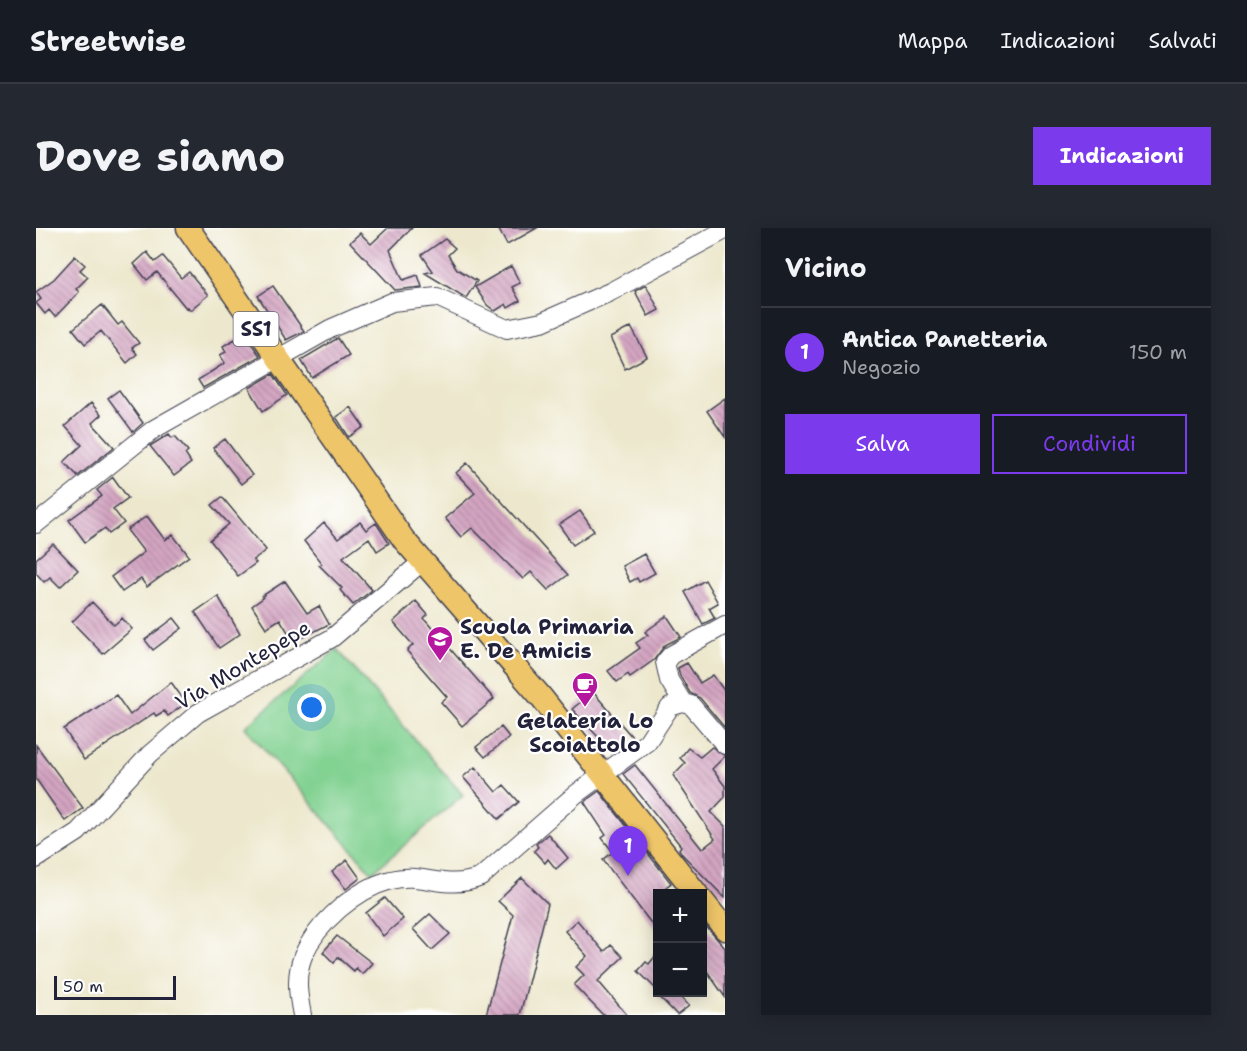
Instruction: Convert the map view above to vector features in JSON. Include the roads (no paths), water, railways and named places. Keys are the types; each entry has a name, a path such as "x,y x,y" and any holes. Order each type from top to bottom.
{"main road":[{"name":"SS1","path":"188,228 404,540 542,698 693,889"},
{"path":"707,906 725,929"}],"street":[{"path":"36,524 154,429 330,329 392,302 437,297 507,329 542,322 610,292 725,230"},
{"name":"Via Montepepe","path":"36,859 78,832 150,754 198,713 332,638 423,561"},
{"path":"683,703 669,680 665,662 671,655 725,625"},
{"path":"303,1015 297,990 302,957 310,943 338,911 360,894 390,880 407,878 445,884 465,883 481,877 603,773 647,742 670,707 683,703 691,705 725,745"}],"place":[{"name":"Scuola Primaria E. De Amicis","path":"440,662"},
{"name":"Gelateria Lo Scoiattolo","path":"585,708"},
{"name":"Antica Panetteria","path":"628,876"}]}
